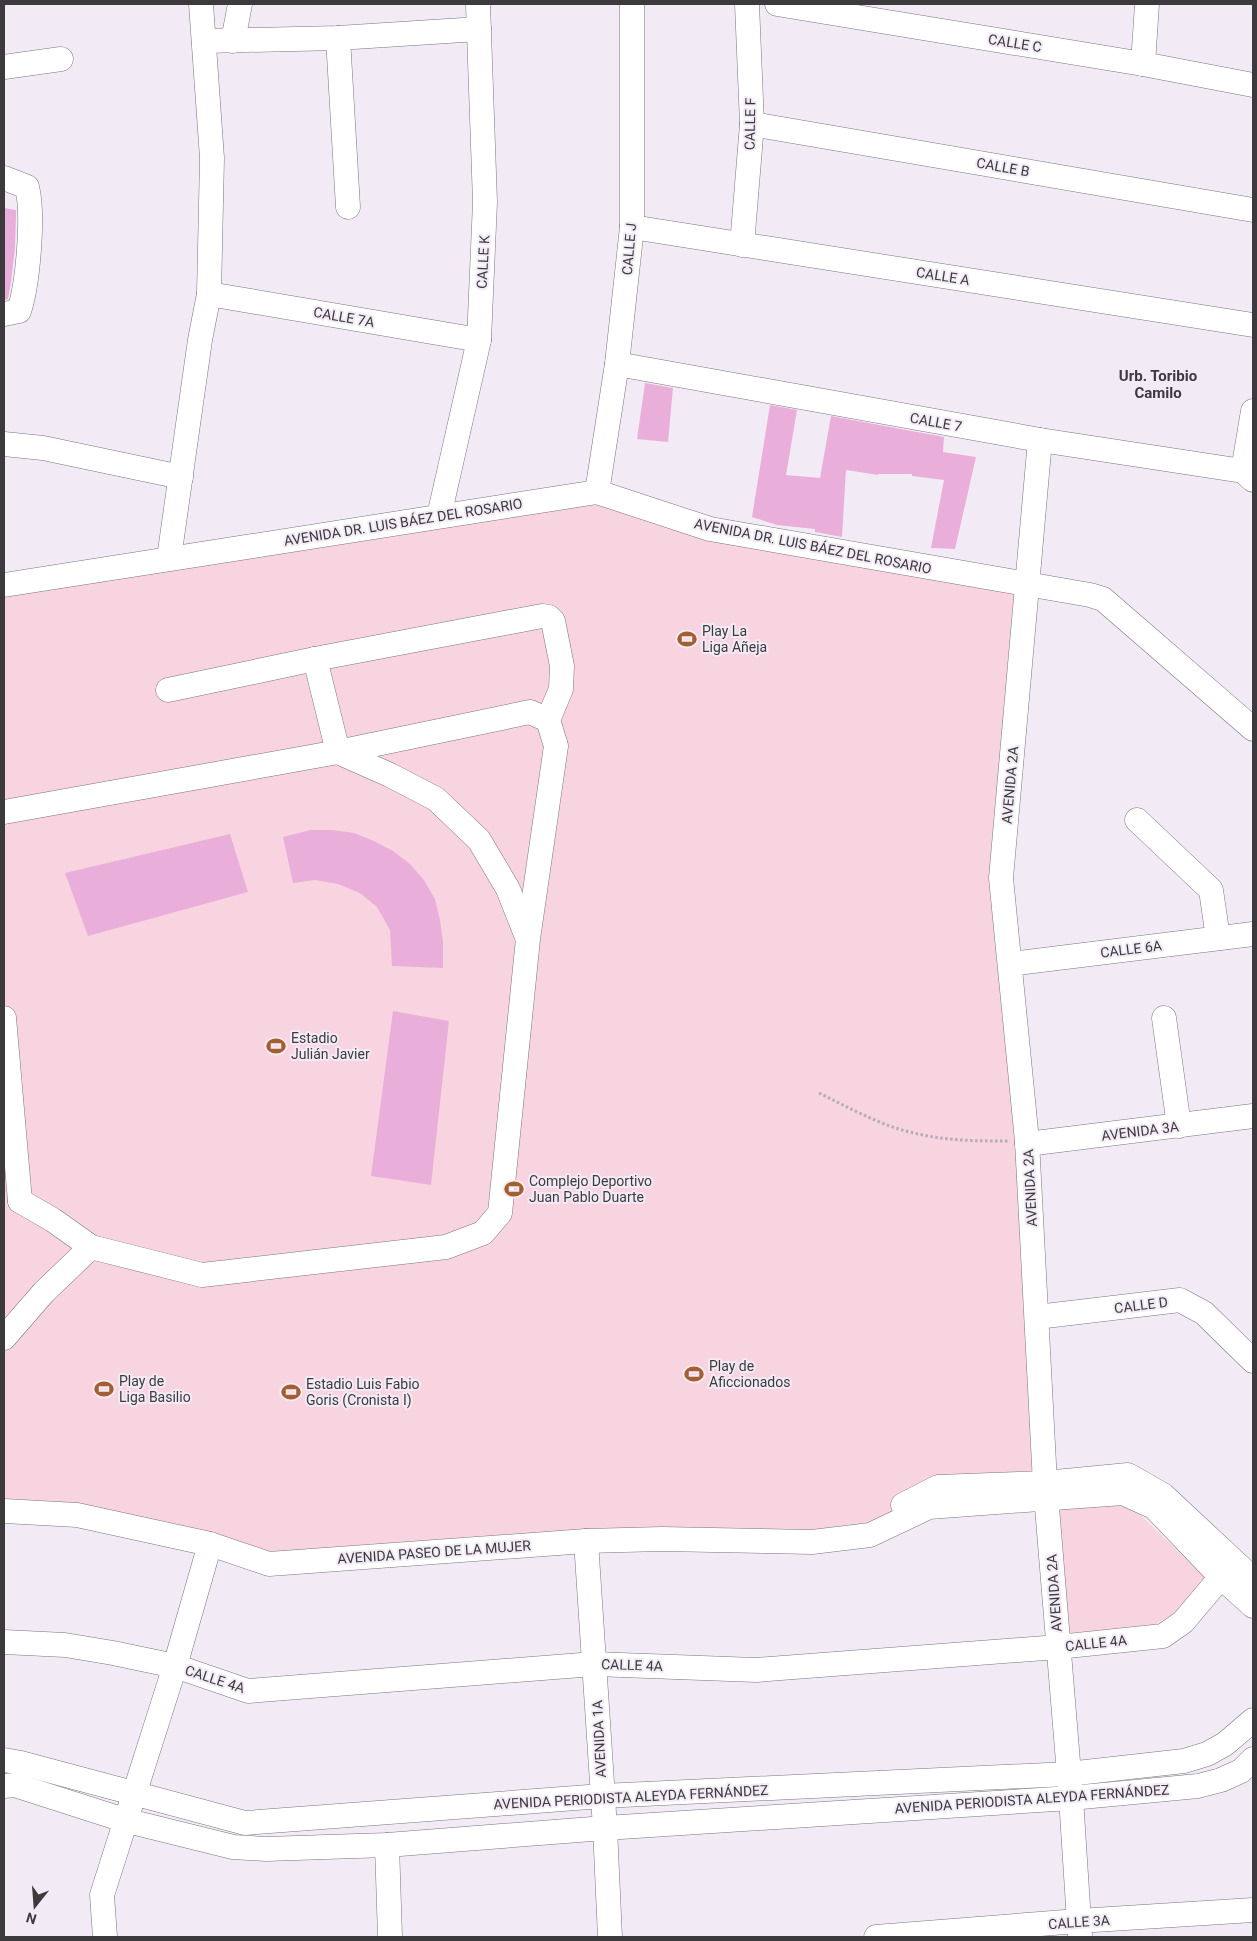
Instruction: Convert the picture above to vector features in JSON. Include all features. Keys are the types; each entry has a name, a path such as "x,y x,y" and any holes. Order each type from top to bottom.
{"street":[{"path":"169,558 200,340 209,294 212,158 200,4"},
{"path":"233,41 240,4"},
{"name":"CALLE K","path":"439,516 479,340 485,202 478,4"},
{"name":"CALLE J","path":"596,492 617,364 632,227 632,4"},
{"name":"CALLE F","path":"742,245 752,124 747,4"},
{"name":"CALLE C","path":"777,4 1253,84"},
{"path":"1143,64 1147,4"},
{"path":"204,41 338,38 478,30"},
{"path":"338,38 348,207"},
{"path":"4,67 61,59"},
{"name":"CALLE B","path":"752,124 1253,210"},
{"path":"4,178 27,187 30,211 24,297 20,311 4,314"},
{"name":"CALLE A","path":"632,227 1253,325"},
{"name":"CALLE 7A","path":"209,294 479,340"},
{"name":"CALLE 7","path":"617,364 1248,476"},
{"path":"1248,476 1253,411"},
{"name":"AVENIDA 2A","path":"1040,440 1002,878 1027,1142 1046,1491 1071,1798 1079,1929"},
{"path":"4,444 43,448 181,477"},
{"name":"AVENIDA DR. LUIS BÁEZ DEL ROSARIO","path":"4,585 596,492 710,529 1090,595 1103,599 1253,729"},
{"path":"4,1018 12,1204 53,1220 91,1247 202,1275 446,1248 483,1233 500,1213 528,939 556,746 548,720 561,689 562,666 553,621 549,617 542,616 315,659 168,690"},
{"path":"315,659 338,752"},
{"path":"4,812 338,752 530,712 548,720"},
{"path":"338,752 390,775 436,799 479,840 508,889 528,939"},
{"path":"1137,820 1211,890 1218,938"},
{"name":"CALLE 6A","path":"1010,964 1253,934"},
{"path":"1164,1018 1179,1126"},
{"name":"AVENIDA 3A","path":"1027,1142 1253,1116"},
{"path":"4,1338 44,1292 91,1247"},
{"name":"CALLE D","path":"1037,1317 1180,1300 1204,1312 1253,1361"},
{"name":"AVENIDA PASEO DE LA MUJER","path":"4,1511 77,1514 210,1544 269,1564 586,1541 662,1539 812,1542 870,1536 904,1504 938,1487 1046,1491 1128,1475 1163,1494 1237,1573 1253,1606"},
{"name":"AVENIDA 1A","path":"586,1541 605,1828 610,1937"},
{"path":"105,1937 102,1895 124,1820 135,1795 175,1666 210,1544"},
{"name":"CALLE 4A","path":"4,1642 65,1645 113,1653 175,1666 248,1691 594,1664 756,1670 1058,1647 1164,1636 1183,1622 1237,1573"},
{"name":"AVENIDA PERIODISTA ALEYDA FERNÁNDEZ","path":"4,1760 245,1823 602,1796 1068,1774 1184,1761 1207,1754 1225,1744 1253,1720"},
{"name":"AVENIDA PERIODISTA ALEYDA FERNÁNDEZ","path":"4,1786 15,1785 124,1820 233,1847 266,1850 387,1845 605,1828 1071,1798 1198,1786 1221,1780 1241,1771 1253,1759"},
{"path":"387,1845 390,1937"},
{"name":"CALLE 3A","path":"876,1937 1079,1929 1253,1910"}],"path":[{"path":"819,1093 881,1122 914,1133 965,1141 1027,1142"}],"shaded area":[{"name":"Complejo Deportivo Juan Pablo Duarte","path":"597,492 710,529 1027,585 1001,878 1047,1499 929,1507 870,1535 269,1564 4,1512 4,585"},
{"path":"1129,1504 1208,1580 1177,1611 1152,1627 1067,1633 1059,1507"}],"building":[{"path":"4,208 16,210 16,215 11,282 8,299 4,300"},
{"path":"645,383 673,388 668,442 637,439"},
{"path":"770,405 797,410 786,475 820,478 831,416 944,437 943,452 976,457 955,549 931,548 944,480 912,476 912,474 878,475 846,470 842,537 815,532 815,529 777,525 752,517"},
{"path":"311,830 333,830 354,833 393,851 410,864 424,880 435,899 443,942 443,968 392,966 390,930 377,907 360,893 338,884 315,880 293,883 283,837"},
{"path":"230,834 248,892 88,936 65,873"},
{"path":"393,1011 449,1021 431,1185 371,1176"}],"place":[{"name":"Play La Liga Añeja","path":"687,639"},
{"name":"Estadio Julián Javier","path":"276,1046"},
{"name":"Complejo Deportivo Juan Pablo Duarte","path":"514,1189"},
{"name":"Play de Aficcionados","path":"694,1374"},
{"name":"Play de Liga Basilio","path":"104,1389"},
{"name":"Estadio Luis Fabio Goris (Cronista I)","path":"291,1392"}],"district":[{"name":"Urb. Toribio Camilo","path":"1158,384"}]}
